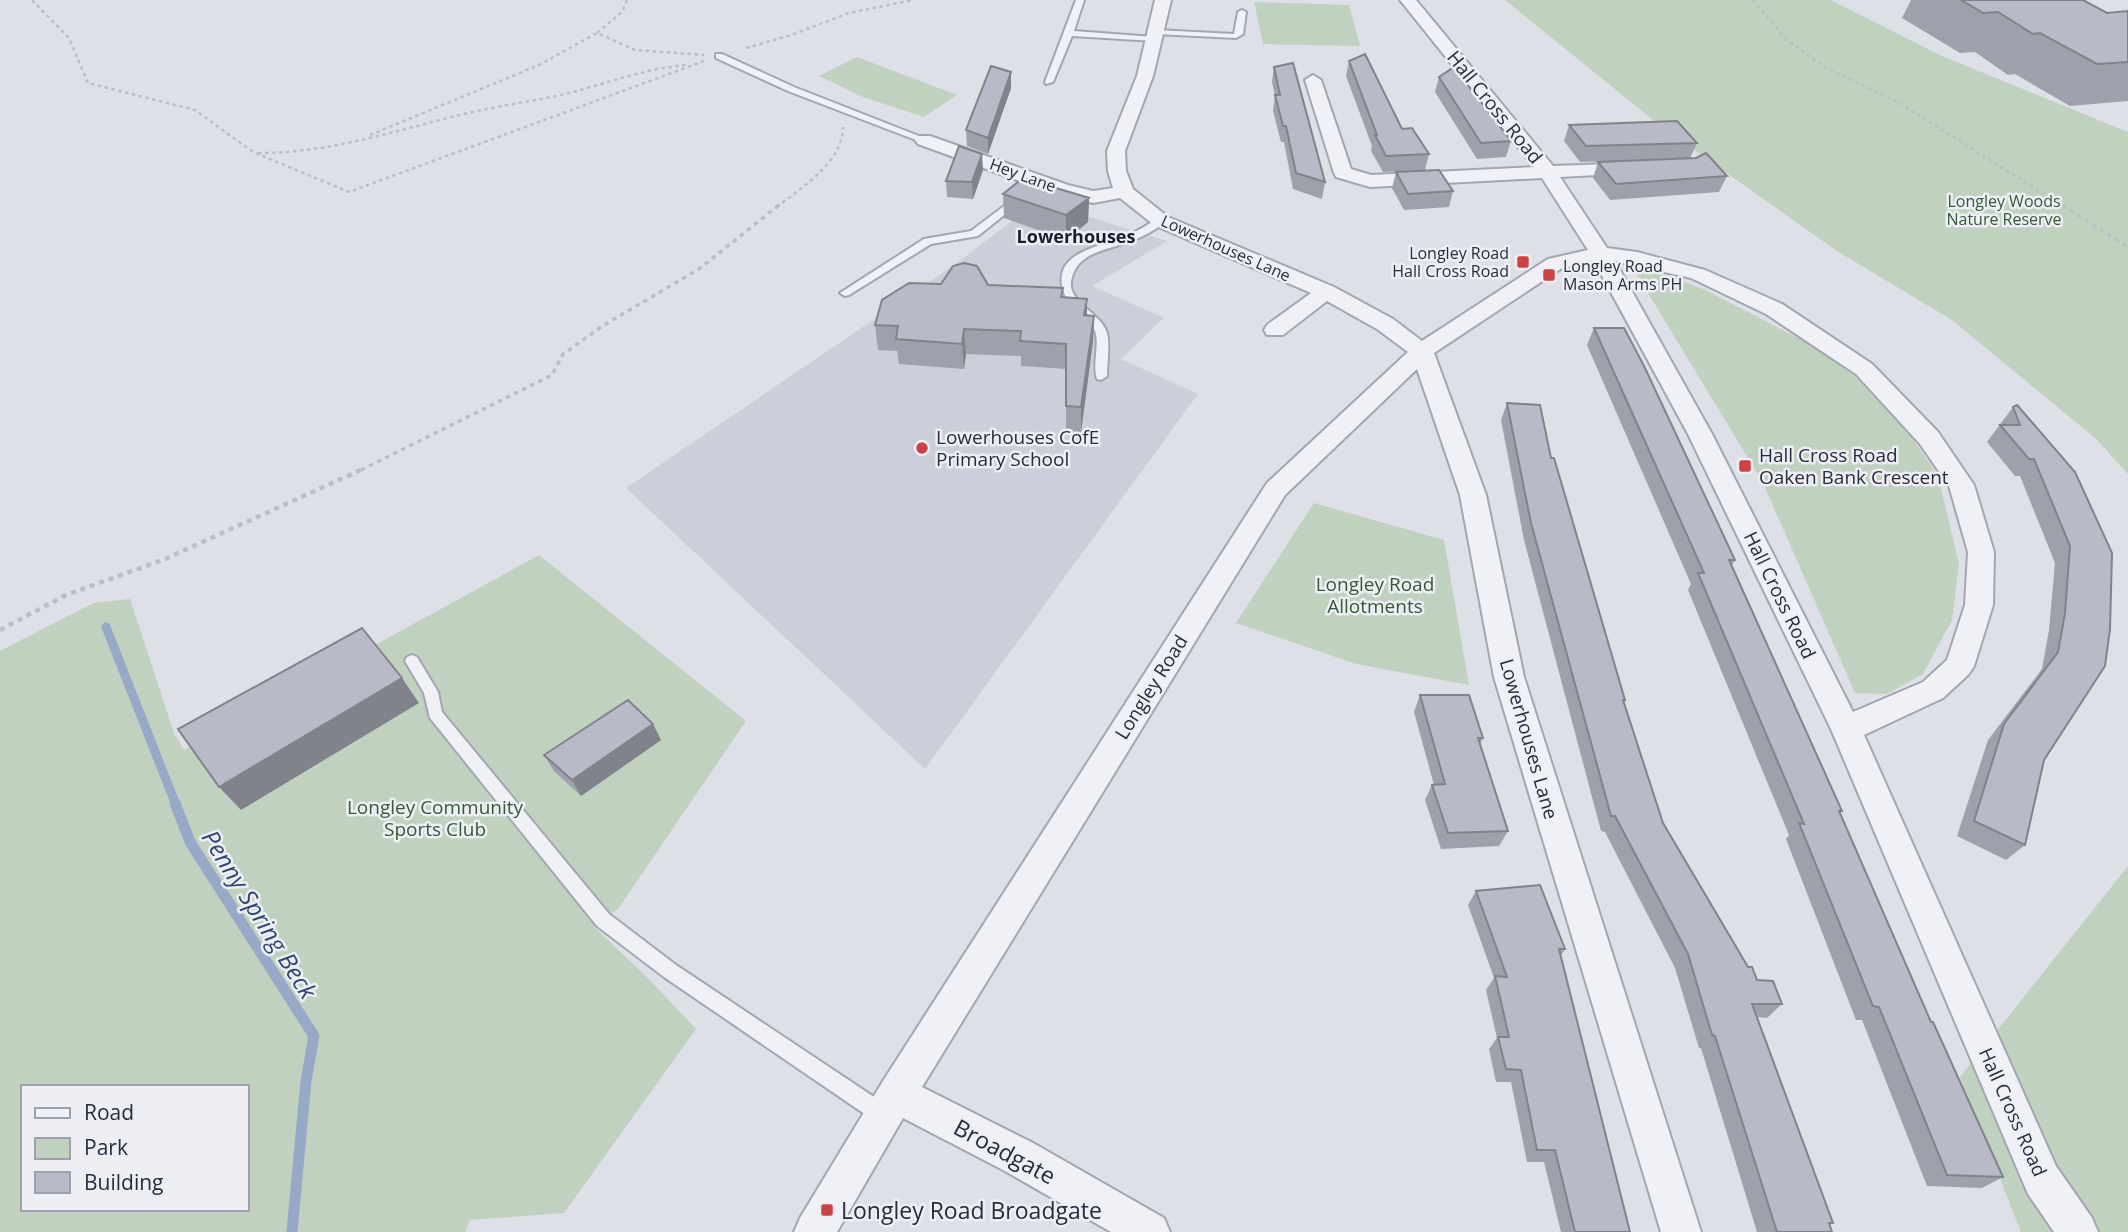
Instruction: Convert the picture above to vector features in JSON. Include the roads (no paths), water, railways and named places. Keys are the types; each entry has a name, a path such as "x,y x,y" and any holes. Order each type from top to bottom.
{"street":[{"path":"1124,192 1117,171 1116,150 1146,76 1163,0"},
{"name":"Hall Cross Road","path":"1408,0 1547,171 1600,253 1700,434 1846,729 2042,1180 2078,1232"},
{"path":"1313,80 1343,173 1370,181 1650,166"},
{"name":"Hey Lane","path":"924,139 1039,182 1093,197 1124,192"},
{"name":"Lowerhouses Lane","path":"1124,192 1161,221 1325,292 1385,324 1422,351 1473,495 1509,677 1681,1232"},
{"path":"1600,253 1637,258 1698,274 1774,309 1864,369 1929,438 1961,485 1981,552 1979,605 1959,666 1933,690 1846,729"},
{"name":"Longley Road","path":"814,1232 890,1104 1276,489 1422,351 1555,263 1600,253"},
{"path":"1275,330 1325,292"},
{"name":"Broadgate","path":"890,1104 1019,1157 1150,1232"}],"lane":[{"path":"1049,82 1080,0"},
{"path":"1069,33 1236,36 1239,34 1242,12"},
{"path":"719,56 792,89 924,139"},
{"path":"845,293 928,241 974,234 1039,182"},
{"path":"1101,376 1102,334 1096,321 1074,306 1065,282 1070,266 1089,251 1129,238 1161,221"},
{"path":"412,661 432,692 435,714 603,920 670,971 890,1104"}],"waterway":[{"name":"Penny Spring Beck","path":"106,627 176,805"},
{"name":"Penny Spring Beck","path":"175,803 190,842 314,1036 306,1081 292,1232"}],"place":[{"name":"Longley Road Hall Cross Road","path":"1523,262"},
{"name":"Longley Road Mason Arms PH","path":"1549,275"},
{"name":"Lowerhouses CofE Primary School","path":"922,448"},
{"name":"Hall Cross Road Oaken Bank Crescent","path":"1745,466"},
{"name":"Longley Road Broadgate","path":"827,1210"}],"district":[{"name":"Lowerhouses","path":"1076,236"}],"park label":[{"name":"Longley Woods Nature Reserve","path":"2004,210"},
{"name":"Longley Road Allotments","path":"1375,595"},
{"name":"Longley Community Sports Club","path":"435,818"}]}
